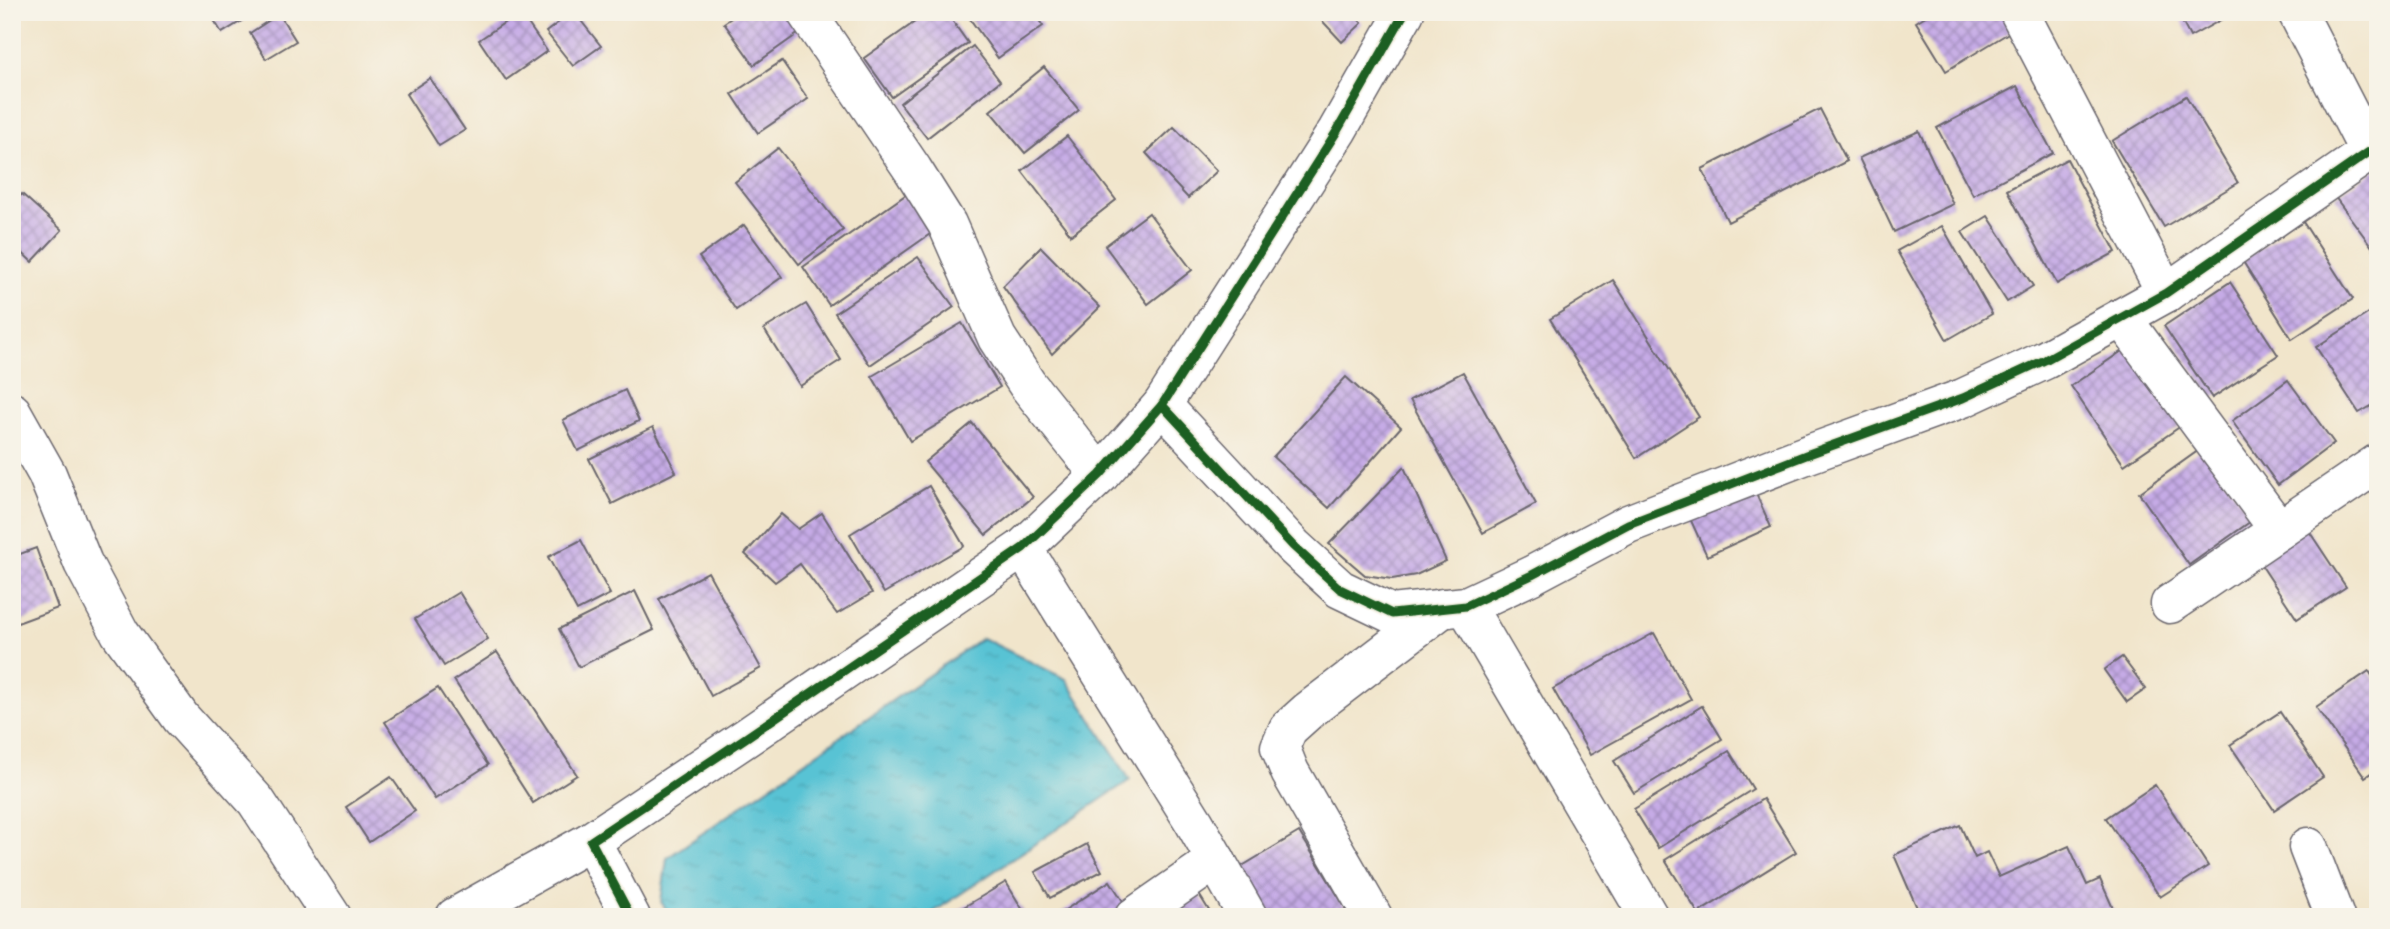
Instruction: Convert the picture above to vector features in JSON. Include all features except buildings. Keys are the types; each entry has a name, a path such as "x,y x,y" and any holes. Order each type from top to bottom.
{"street":[{"path":"806,12 947,224 997,338 1027,384 1100,475"},
{"path":"455,917 592,841 1023,548 1100,475 1162,405 1337,131 1405,12"},
{"path":"2019,12 2166,293"},
{"path":"1373,917 1290,772 1280,747 1288,729 1308,711 1455,607 1628,524 1963,398 2045,360 2166,293 2374,150 2297,12"},
{"path":"2122,318 2279,530"},
{"path":"1162,405 1293,546 1340,589 1392,614 1455,607"},
{"path":"12,412 47,474 83,563 120,633 181,718 256,801 332,917"},
{"path":"2170,604 2378,463"},
{"path":"1023,548 1129,715 1248,917"},
{"path":"1455,607 1649,917"},
{"path":"592,841 631,917"},
{"path":"2308,847 2336,917"},
{"path":"1134,917 1216,860"}],"water":[{"path":"982,638 1066,679 1130,780 926,917 672,917 661,902 667,858"}],"cycle path":[{"path":"1405,12 1337,131 1162,405 1293,546 1340,589 1392,614 1466,606 1532,575 1628,524 1963,398 2045,360 2166,293 2369,152 2378,149"},
{"path":"631,917 591,841 1023,548 1100,475 1162,405"}]}
